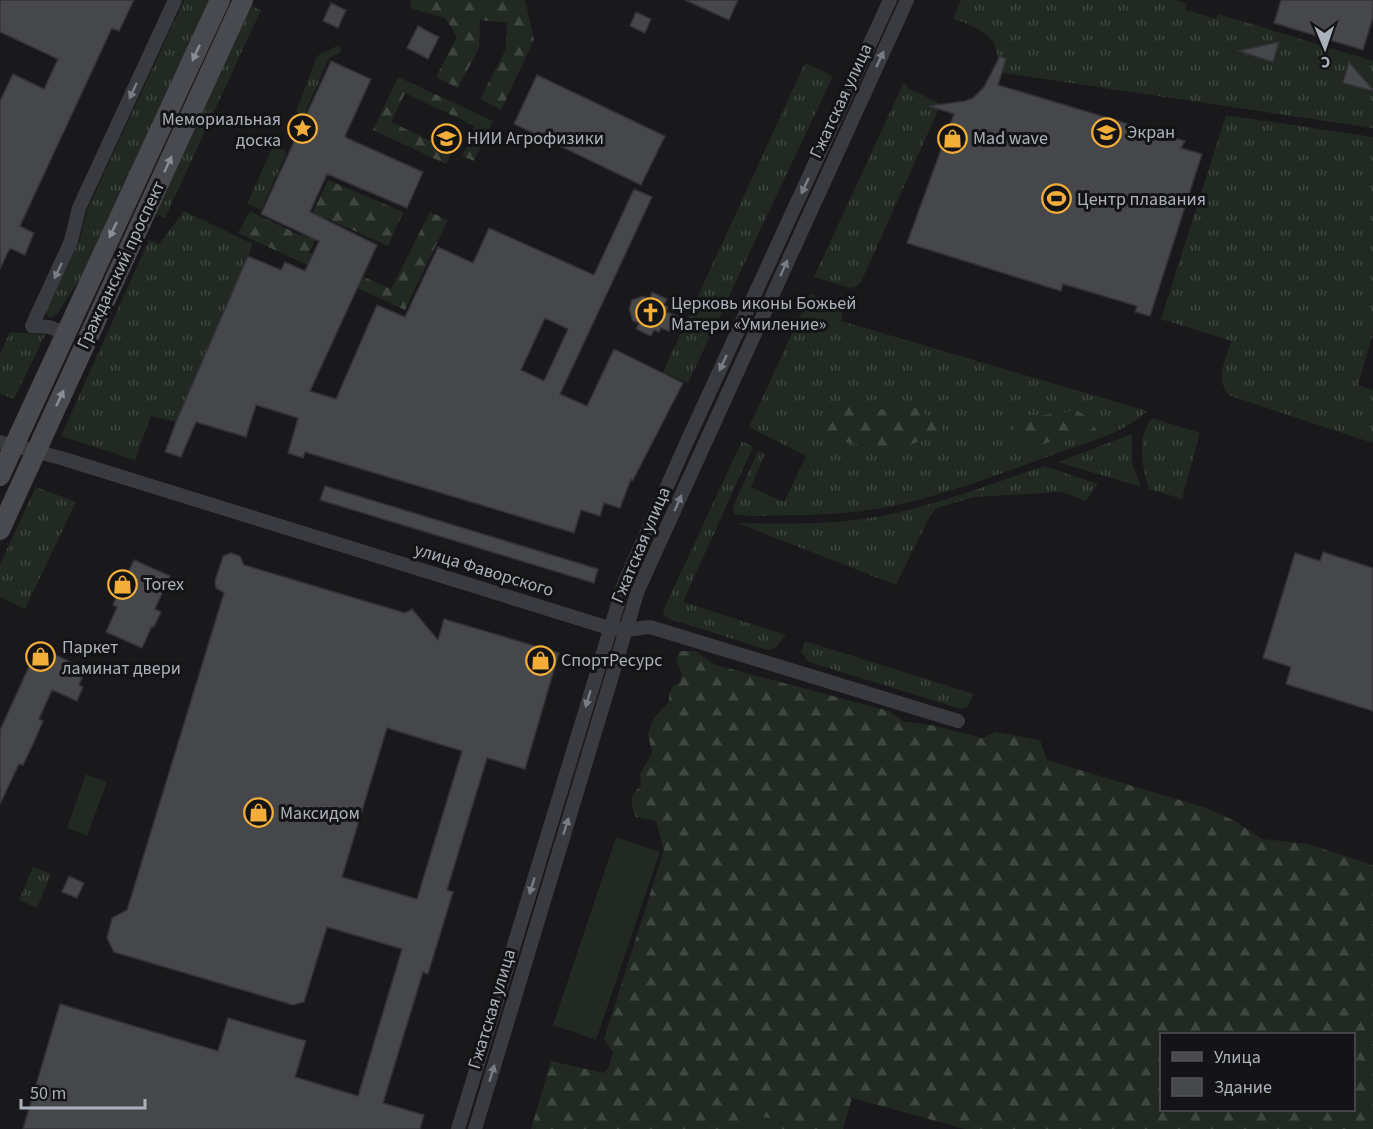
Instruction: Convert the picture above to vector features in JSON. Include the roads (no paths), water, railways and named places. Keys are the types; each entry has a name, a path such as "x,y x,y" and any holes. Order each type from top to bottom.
{"main road":[{"name":"Гражданский проспект","path":"0,476 7,444 65,333 220,0"},
{"name":"Гражданский проспект","path":"0,530 243,0"}],"street":[{"name":"Гражданский проспект","path":"65,333 49,327 32,326 71,241 79,208 174,0"},
{"name":"Гжатская улица","path":"458,1129 624,584 890,0"},
{"name":"Гжатская улица","path":"475,1129 638,590 907,0"},
{"name":"улица Фаворского","path":"7,444 92,467 609,628 625,630 651,627 958,721"}],"place":[{"name":"Мемориальная доска","path":"302,129"},
{"name":"Экран","path":"1106,132"},
{"name":"НИИ Агрофизики","path":"446,138"},
{"name":"Mad wave","path":"952,138"},
{"name":"Центр плавания","path":"1056,199"},
{"name":"Церковь иконы Божьей Матери «Умиление»","path":"650,313"},
{"name":"Torex","path":"122,584"},
{"name":"Паркет ламинат двери","path":"41,657"},
{"name":"СпортРесурс","path":"540,660"},
{"name":"Максидом","path":"259,813"}]}
